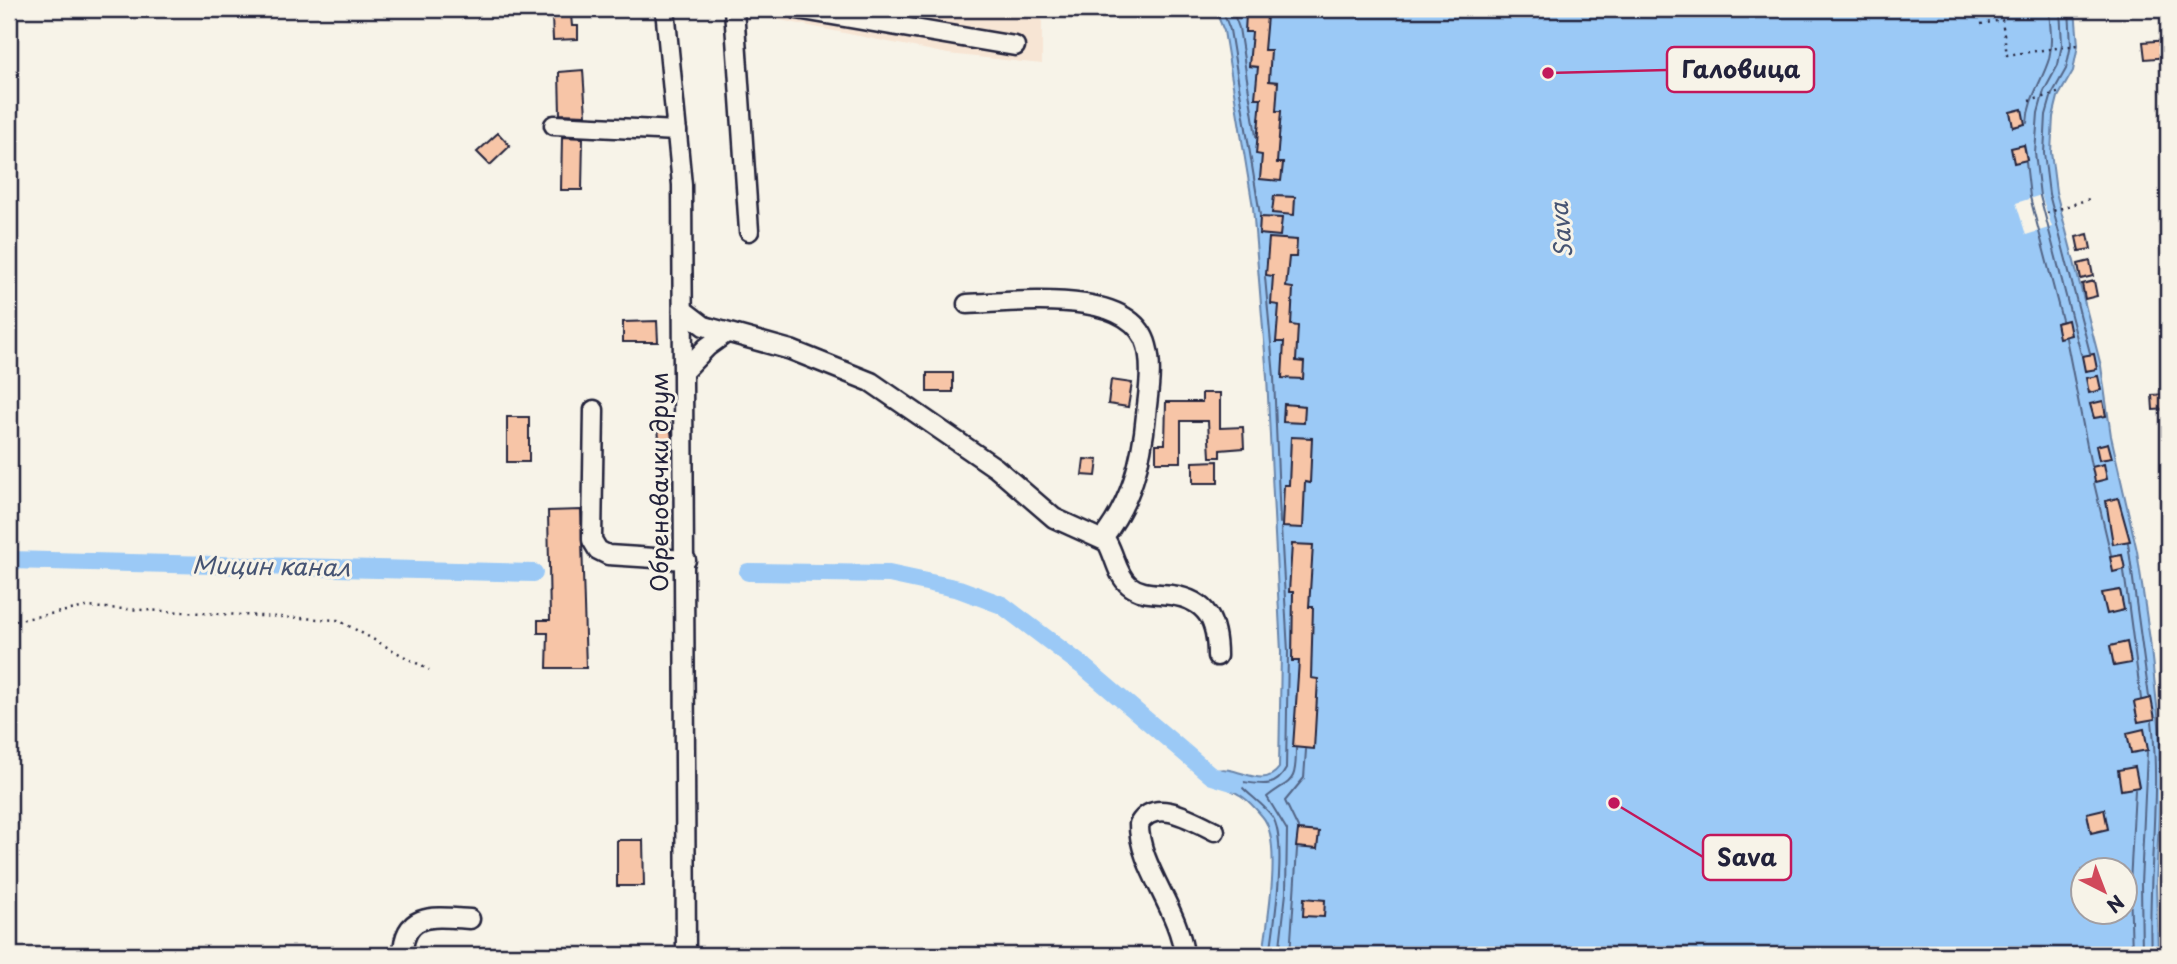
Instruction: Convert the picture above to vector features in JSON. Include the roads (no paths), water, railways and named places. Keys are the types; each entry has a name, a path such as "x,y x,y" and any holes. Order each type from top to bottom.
{"street":[{"name":"Обреновачки друм","path":"665,9 677,131 683,310 686,955"},
{"path":"734,9 749,231"},
{"path":"797,9 1015,46"},
{"path":"554,125 677,131"},
{"path":"967,304 1079,302 1119,315 1143,336 1150,368 1142,454 1127,498 1102,539"},
{"path":"683,310 704,326 725,334 791,350 871,382 996,468 1054,518 1102,539 1114,554 1126,583 1138,591 1192,600 1205,610 1214,624 1217,656"},
{"path":"684,371 707,346 725,334"},
{"path":"594,411 592,540 598,550 608,555 686,560"},
{"path":"1184,955 1180,930 1147,856 1139,824 1146,814 1161,810 1215,831"},
{"path":"403,955 404,938 418,920 429,917 470,919"}],"water":[{"path":"1215,9 2075,9 2078,45 2073,71 2058,97 2053,117 2051,152 2056,192 2101,366 2111,436 2137,551 2150,640 2162,752 2156,884 2158,955 1263,955 1273,862 1268,827 1248,801 1212,776 1214,771 1222,769 1264,777 1272,775 1279,768 1281,652 1267,377 1253,207 1224,31"}],"waterway":[{"name":"Мицин канал","path":"9,560 534,573"},
{"path":"748,572 889,574 959,589 1002,605 1084,667 1212,776 1235,783"}],"place":[{"name":"Галовица","path":"1548,73"},
{"name":"Sava","path":"1614,803"}]}
